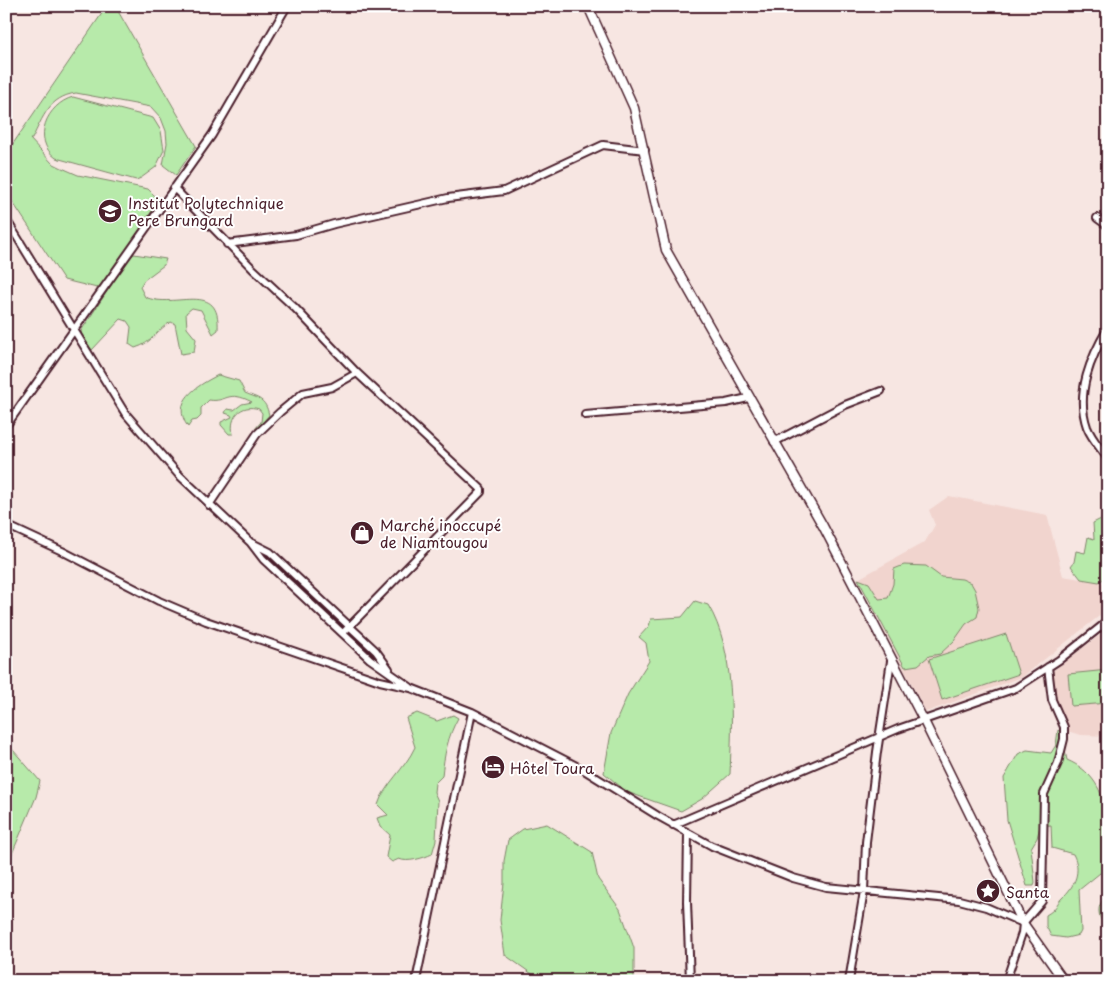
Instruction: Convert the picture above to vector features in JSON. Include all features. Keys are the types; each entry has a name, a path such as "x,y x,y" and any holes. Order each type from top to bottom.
{"main road":[{"path":"589,6 634,108 666,250 748,398 823,526 891,661 924,721 1023,923 1064,981"}],"street":[{"path":"6,426 76,330 212,135 287,6"},
{"path":"227,244 296,235 334,224 448,198 504,191 603,145 645,150"},
{"path":"174,188 227,244 295,308 357,373 474,482 481,492 343,633"},
{"path":"1097,218 1108,226"},
{"path":"6,220 76,330 125,413 178,474 250,542 272,568 370,658 411,688"},
{"path":"1108,328 1086,371 1085,392 1087,425 1095,443 1108,459"},
{"path":"209,505 257,434 280,412 303,394 332,387 357,373"},
{"path":"774,442 845,405 881,391"},
{"path":"585,415 726,403 748,398"},
{"path":"6,525 62,551 159,601 206,621 380,681 411,688 472,712 584,770 673,825 712,846 793,878 826,887 958,900 986,907 1023,923"},
{"path":"250,542 270,552 280,561 376,651 391,672"},
{"path":"272,568 280,561"},
{"path":"303,596 309,589"},
{"path":"673,825 924,721 1016,688 1048,668 1108,621"},
{"path":"849,981 864,891 866,842 891,661"},
{"path":"1006,981 1022,933 1023,923 1042,901 1044,794 1058,763 1064,739 1064,727 1052,700 1048,668"},
{"path":"416,981 472,712"},
{"path":"688,833 687,911 690,981"}],"shaded area":[{"path":"949,496 1047,515 1063,576 1104,583 1108,609 1022,677 926,712 858,579 925,542 935,525 929,510"},
{"path":"1108,629 1108,736 1081,735 1067,731 1055,695 1053,671"}],"green space":[{"name":"Institut Polytechnique Pere Brungard","path":"107,6 115,6 196,146 176,175 163,165 167,143 166,131 161,118 151,107 76,93 59,99 48,109 32,139 30,139 52,163 78,175 148,189 159,200 106,281 97,288 64,280 6,192 6,154"},
{"path":"73,97 153,118 161,131 164,150 156,167 136,180 56,158 48,150 44,142 45,123 56,107"},
{"path":"134,254 166,259 164,265 144,280 140,287 145,297 157,300 194,299 212,305 217,314 218,330 213,334 201,310 192,308 186,313 187,328 196,339 194,352 181,354 175,324 171,322 146,343 135,348 129,344 131,327 127,321 121,319 92,350 82,336 81,331 127,261"},
{"path":"218,375 239,381 245,393 258,398 266,405 269,415 257,429 255,429 261,422 262,413 259,409 253,408 247,408 238,413 233,422 233,434 229,434 221,425 221,422 232,417 225,413 227,409 234,410 242,404 252,402 244,398 232,396 220,400 209,400 201,408 201,416 197,420 192,421 188,427 183,418 182,409 188,395"},
{"path":"1101,519 1106,524 1104,530 1108,531 1108,576 1099,582 1081,579 1071,566 1074,562 1076,551 1085,553 1088,537 1094,539 1093,523"},
{"path":"904,565 926,566 941,577 962,579 971,583 975,590 979,608 977,617 966,624 954,641 940,654 929,656 918,665 905,667 858,579 869,583 879,599 888,598 893,584 894,569"},
{"path":"308,594 311,594 343,627 308,597"},
{"path":"695,601 708,605 724,644 730,687 730,774 702,799 681,811 627,792 604,773 611,733 628,694 649,661 646,643 639,637 649,626 651,619 682,617"},
{"path":"1006,634 1019,674 942,700 929,659"},
{"path":"1108,670 1108,703 1071,706 1068,674"},
{"path":"417,713 437,721 453,715 458,718 447,746 442,776 435,783 434,792 438,801 436,840 432,854 416,859 399,859 392,862 386,857 390,835 380,826 377,818 388,815 378,805 385,791 406,763 415,747 406,718"},
{"path":"1058,730 1061,733 1067,760 1082,769 1093,780 1101,793 1105,808 1108,840 1108,874 1100,873 1079,890 1081,931 1079,935 1066,938 1051,936 1046,926 1046,915 1050,913 1074,883 1077,872 1076,860 1073,854 1052,848 1051,825 1040,826 1037,838 1031,848 1035,882 1034,886 1027,886 1007,820 1004,778 1018,754 1027,750 1051,753 1056,745"},
{"path":"6,742 40,781 36,797 6,868"},
{"path":"547,824 592,852 598,879 620,909 634,948 634,981 542,981 505,955 500,920 504,861 508,840 523,829"},
{"path":"1108,895 1108,930 1100,917 1099,908"}],"place":[{"name":"Institut Polytechnique Pere Brungard","path":"110,211"},
{"name":"Marché inoccupé de Niamtougou","path":"362,533"},
{"name":"Hôtel Toura","path":"493,767"},
{"name":"Santa","path":"988,891"}]}
